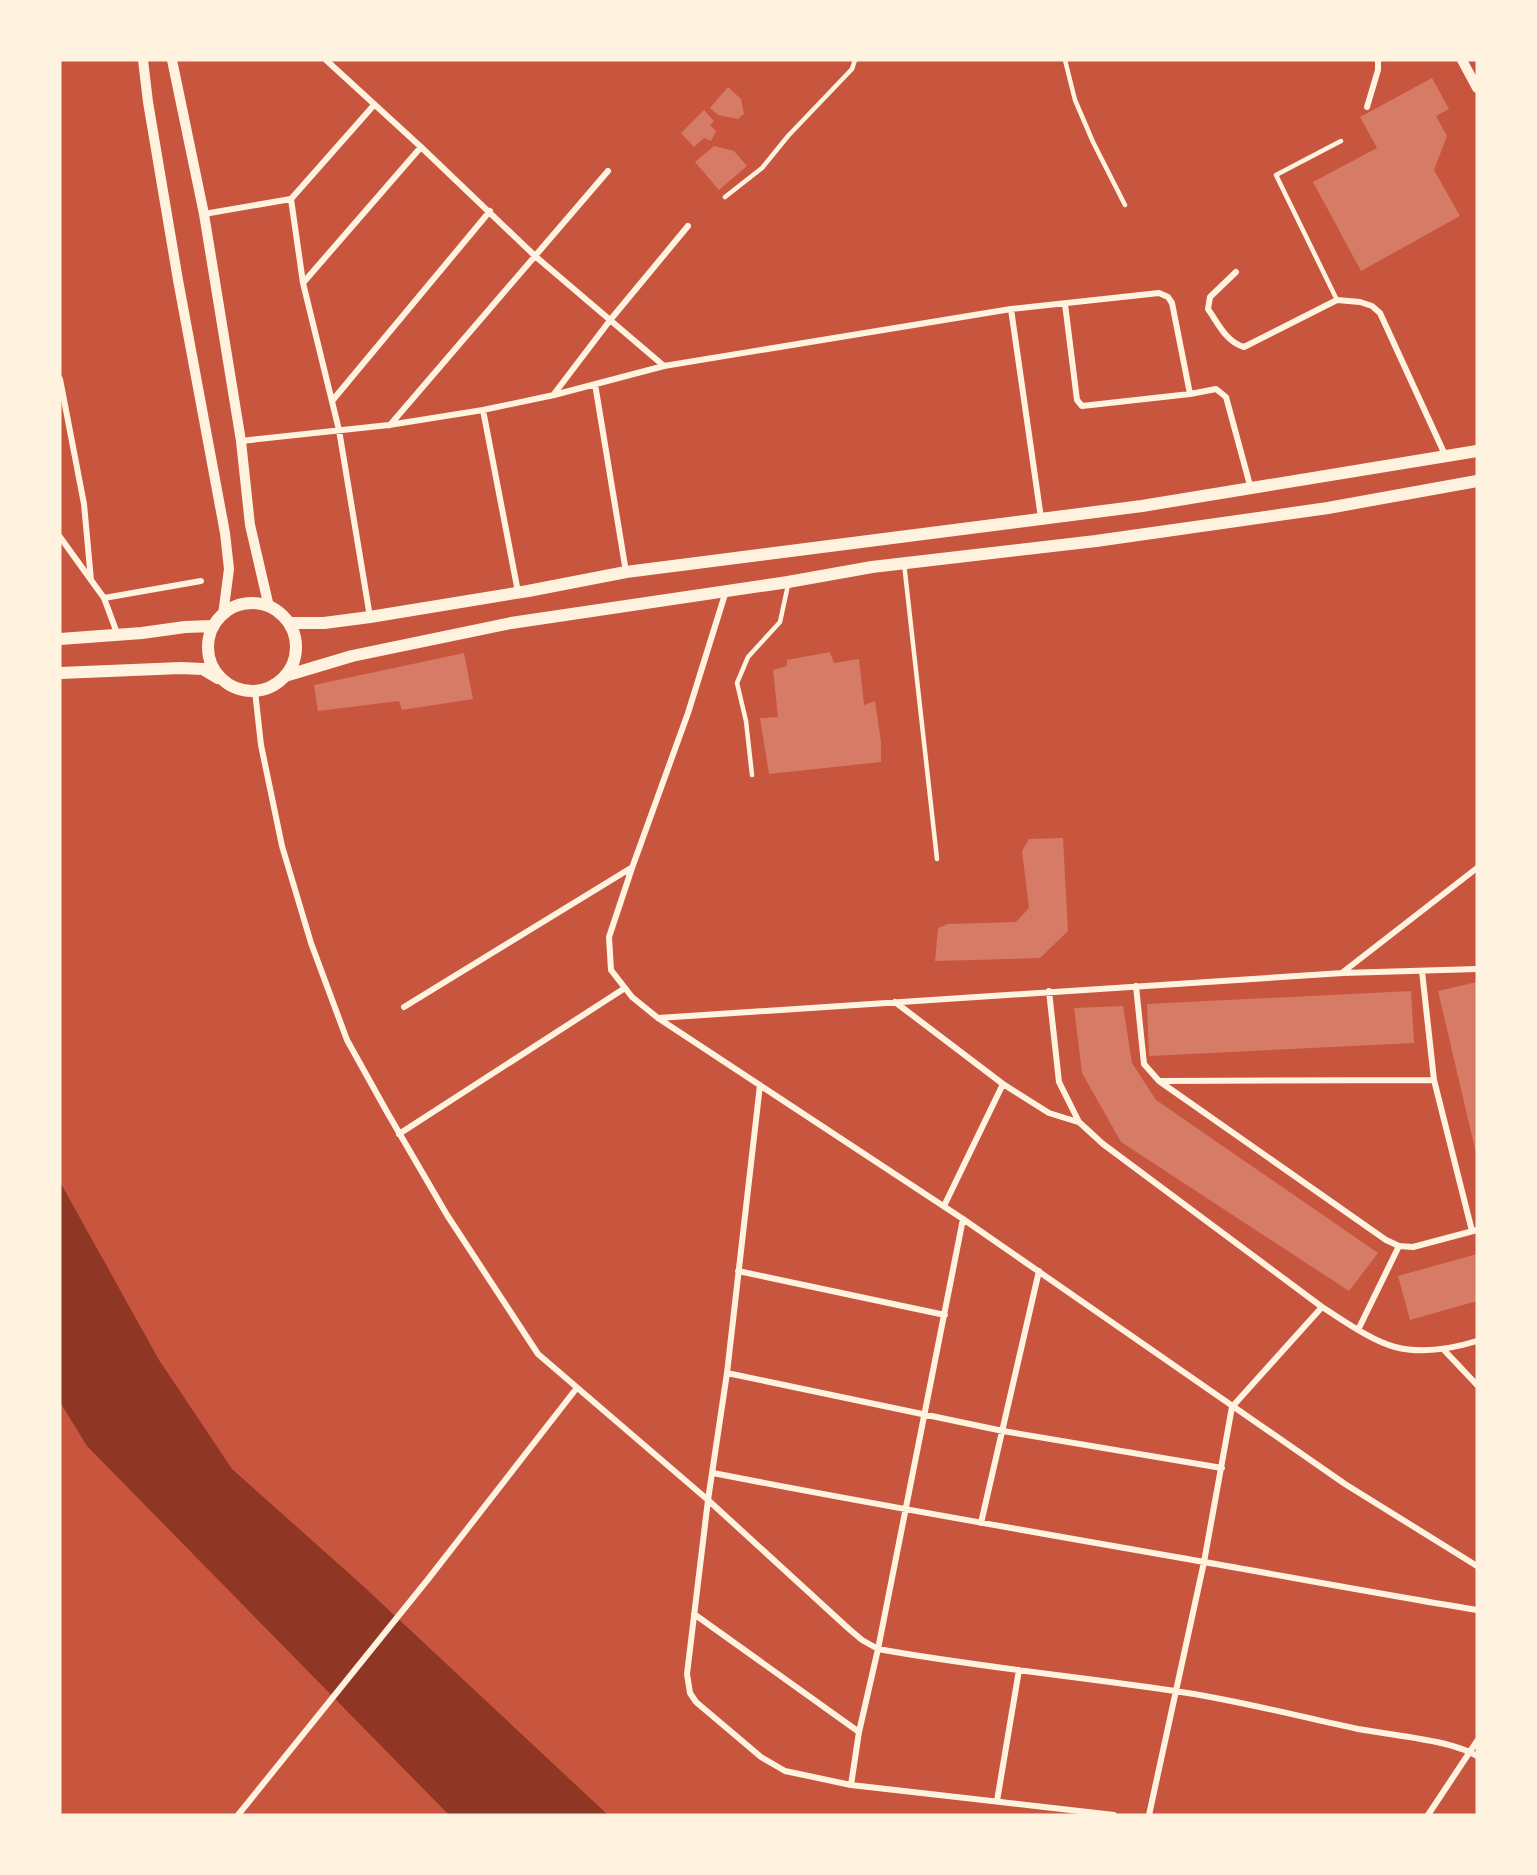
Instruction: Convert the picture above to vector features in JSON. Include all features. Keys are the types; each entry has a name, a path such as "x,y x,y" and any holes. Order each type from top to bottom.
{"main road":[{"path":"290,623 324,623 370,617 626,572 1142,506 1477,451"},
{"path":"285,676 352,656 511,623 904,563 1096,541 1328,508 1477,481"},
{"path":"60,674 180,668 203,669 223,681 233,687 244,691 255,691 277,683 293,664 296,650 295,636 290,623 280,613 257,603 245,604 233,608 213,626 208,640 209,655 214,669 223,681"},
{"path":"60,639 213,626"}],"street":[{"path":"143,60 176,268 225,533 229,569 223,615"},
{"path":"172,60 204,214 241,441 250,525 269,607"},
{"path":"326,60 490,211 535,256 664,366"},
{"path":"1367,107 1378,70 1378,60"},
{"path":"1462,60 1477,88"},
{"path":"204,214 291,199 374,105"},
{"path":"303,283 421,147"},
{"path":"389,425 608,171"},
{"path":"291,199 303,283 339,430 370,617"},
{"path":"332,401 490,211"},
{"path":"554,395 611,319 688,226"},
{"path":"1236,272 1210,297 1208,309 1229,340 1236,345 1244,347 1337,300 1360,302 1372,306 1380,313 1446,457"},
{"path":"241,441 389,425 483,410 554,395 664,366 1011,309 1159,293 1168,297 1172,303 1190,394"},
{"path":"1065,303 1079,404 1082,406 1216,389 1226,397 1251,489"},
{"path":"1011,309 1041,518"},
{"path":"60,378 84,504 91,580"},
{"path":"595,384 626,572"},
{"path":"483,410 518,592"},
{"path":"60,537 104,598 117,633"},
{"path":"104,598 201,581"},
{"path":"726,590 688,713 609,937 611,970 632,997 658,1018 944,1206 1345,1484 1477,1566"},
{"path":"255,691 261,745 282,846 311,943 347,1040 447,1215 537,1354 708,1500 849,1629 878,1649 1178,1691 1447,1745 1477,1756"},
{"path":"404,1006 632,868"},
{"path":"1343,973 1477,868"},
{"path":"658,1018 1343,973 1477,969"},
{"path":"1136,986 1143,1064 1159,1081 1386,1240 1400,1246 1413,1247 1474,1230 1434,1080 1422,971"},
{"path":"399,1134 625,988"},
{"path":"1049,991 1059,1082 1079,1122 1103,1144 1322,1307 1358,1330 1395,1347 1444,1350 1477,1341"},
{"path":"895,1002 1003,1084 1049,1113 1079,1122"},
{"path":"1159,1081 1434,1080"},
{"path":"759,1084 727,1373 708,1500 687,1674 690,1693 696,1702 761,1757 785,1771 851,1785 1114,1815"},
{"path":"944,1206 1003,1084"},
{"path":"851,1785 859,1732 926,1414 963,1219"},
{"path":"1358,1330 1400,1246"},
{"path":"738,1271 945,1315"},
{"path":"981,1523 1039,1271"},
{"path":"1149,1815 1178,1691 1232,1407 1322,1307"},
{"path":"1444,1350 1477,1385"},
{"path":"727,1373 1003,1431 1222,1468"},
{"path":"238,1815 429,1578 576,1389"},
{"path":"713,1473 905,1510 1375,1594 1477,1610"},
{"path":"694,1614 859,1732"},
{"path":"997,1802 1019,1670"},
{"path":"1428,1815 1477,1741"}],"lane":[{"path":"725,197 762,168 788,136 852,69 855,60"},
{"path":"1065,60 1075,100 1093,142 1125,205"},
{"path":"1337,300 1276,175 1341,141"},
{"path":"904,563 937,859"},
{"path":"752,775 746,721 737,683 748,657 780,622 788,582"}],"shaded area":[{"path":"60,1182 159,1360 232,1469 362,1585 608,1815 449,1815 87,1446 60,1402"}],"building":[{"path":"1432,78 1449,109 1436,116 1447,136 1434,170 1460,216 1361,271 1313,182 1377,148 1360,117"},
{"path":"728,87 741,99 744,114 738,119 718,115 710,108"},
{"path":"704,110 714,121 710,125 716,131 711,141 704,138 694,147 681,133"},
{"path":"714,146 734,151 747,166 719,190 695,162"},
{"path":"830,652 834,663 859,659 864,705 875,701 881,742 881,762 769,774 760,718 778,717 773,670 787,666 787,660"},
{"path":"464,653 473,699 402,710 399,701 318,711 314,685"},
{"path":"1063,838 1068,931 1040,958 935,961 938,928 948,924 1016,922 1029,908 1022,851 1029,839"},
{"path":"1477,982 1477,1153 1476,1153 1438,991"},
{"path":"1411,991 1414,1043 1149,1056 1147,1004"},
{"path":"1123,1006 1132,1063 1156,1100 1378,1253 1349,1291 1121,1142 1082,1073 1074,1008"},
{"path":"1477,1254 1477,1301 1410,1320 1398,1276"}]}
